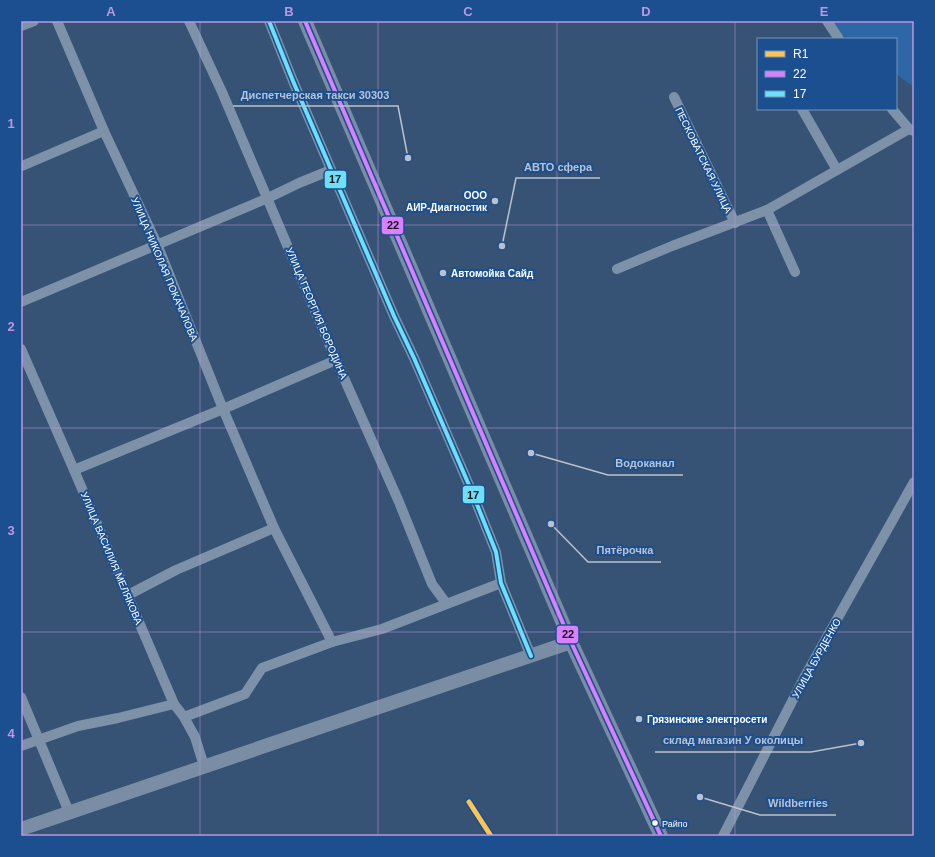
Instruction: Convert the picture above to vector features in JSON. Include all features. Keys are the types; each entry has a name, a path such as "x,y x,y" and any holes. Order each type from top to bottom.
{"main road":[{"path":"305,21 570,642 661,836"},
{"path":"21,829 570,642"}],"street":[{"path":"21,26 34,21"},
{"name":"УЛИЦА НИКОЛАЯ ПОКАЧАЛОВА","path":"57,21 104,131 157,244 223,409 274,528 332,642"},
{"name":"УЛИЦА ГЕОРГИЯ БОРОДИНА","path":"189,21 268,198 336,360 399,502 432,584 446,603"},
{"path":"269,21 331,170 472,492 496,552 501,582 531,656"},
{"path":"827,21 838,38"},
{"name":"ПЕСКОВАТСКАЯ УЛИЦА","path":"674,97 735,223"},
{"path":"803,110 838,170"},
{"name":"ПЕСКОВАТСКАЯ УЛИЦА","path":"618,269 672,246 767,210 912,130 893,110"},
{"path":"22,166 104,131"},
{"path":"21,302 331,170"},
{"path":"767,210 796,272"},
{"name":"УЛИЦА ВАСИЛИЯ МЕЛЯКОВА","path":"21,349 174,704 184,717 195,737 204,766"},
{"path":"74,470 223,409 336,360"},
{"name":"УЛИЦА БУРДЕНКО","path":"722,836 804,678 914,482"},
{"path":"128,595 176,570 274,528"},
{"path":"184,717 245,694 262,668 332,642 382,629 501,582"},
{"path":"21,697 69,812"},
{"path":"21,746 78,726 174,704"}],"shaded area":[{"path":"823,21 914,21 914,87 897,75 897,38 847,38"}],"transit line":[{"name":"17","path":"269,21 293,81 394,316 414,358 472,492 496,552 501,583 531,656"},
{"name":"22","path":"305,21 571,642 661,836"},
{"name":"R1","path":"469,802 491,836"}],"place":[{"name":"Диспетчерская такси 30303","path":"408,158"},
{"name":"ООО АИР-Диагностик","path":"495,201"},
{"name":"АВТО сфера","path":"502,246"},
{"name":"Автомойка Сайд","path":"443,273"},
{"name":"Водоканал","path":"531,453"},
{"name":"Пятёрочка","path":"551,524"},
{"name":"Грязинские электросети","path":"639,719"},
{"name":"склад магазин У околицы","path":"861,743"},
{"name":"Wildberries","path":"700,797"},
{"name":"Райпо","path":"655,823"}]}
